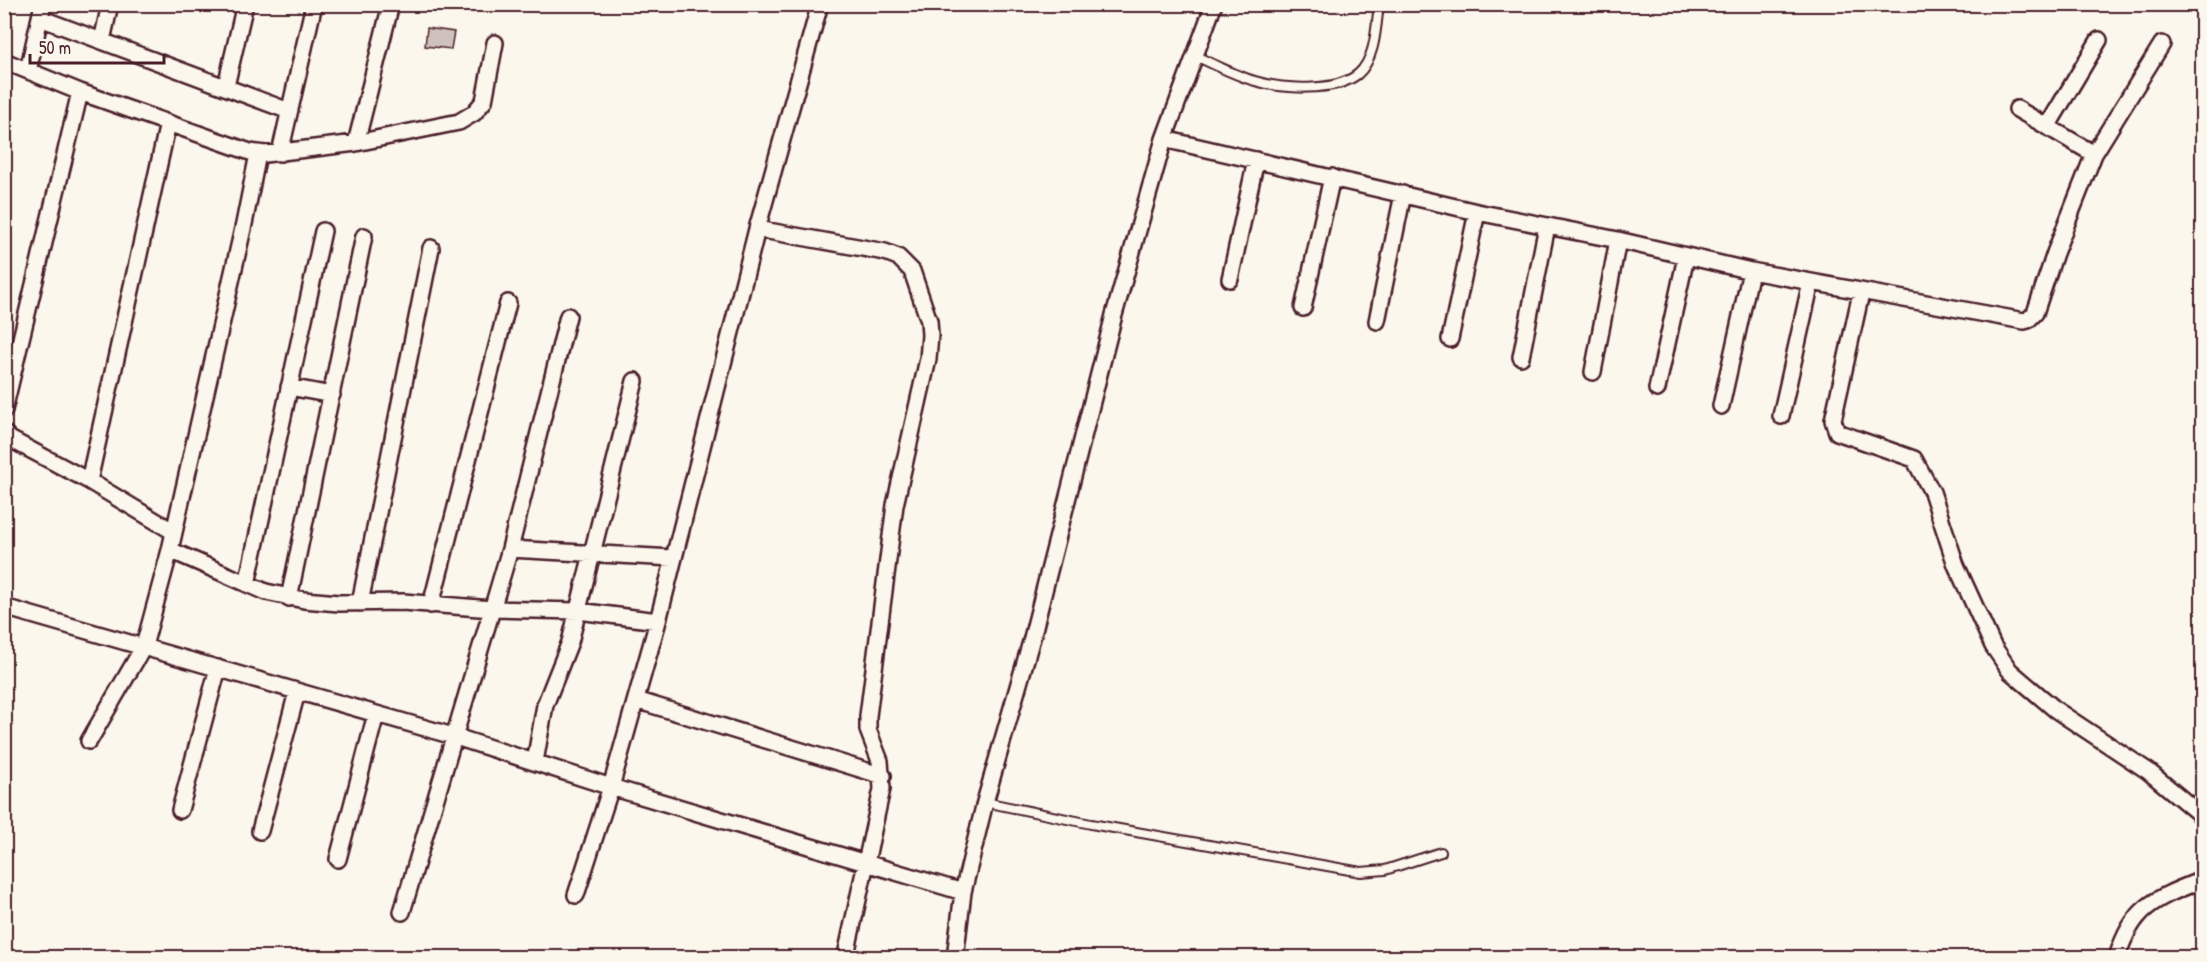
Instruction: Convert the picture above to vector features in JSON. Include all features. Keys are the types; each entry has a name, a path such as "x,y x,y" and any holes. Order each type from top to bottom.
{"street":[{"path":"102,41 110,4"},
{"path":"226,86 245,4"},
{"path":"280,153 314,4"},
{"path":"356,143 391,4"},
{"path":"576,895 611,786 658,621 757,229 820,4"},
{"path":"955,957 963,892 985,802 1032,638 1114,315 1164,139 1214,4"},
{"path":"28,71 41,11 102,41 289,111"},
{"path":"2048,127 2099,40"},
{"path":"4,61 80,93 258,154 356,143 459,122 474,113 484,101 495,43"},
{"path":"1164,139 1477,212 1618,240 1751,272 2014,321 2028,320 2035,313 2055,253 2094,154 2162,44"},
{"path":"4,410 80,93"},
{"path":"2017,109 2094,154"},
{"path":"89,481 168,123"},
{"path":"89,741 144,646 170,550 258,154"},
{"path":"1230,279 1256,160"},
{"path":"1303,308 1332,177"},
{"path":"1377,321 1403,194"},
{"path":"1450,339 1477,212"},
{"path":"1521,357 1547,225"},
{"path":"757,229 885,252 898,257 912,271 929,321 928,359 895,505 868,716 868,730 883,776 882,789 846,955"},
{"path":"247,584 323,231"},
{"path":"289,598 364,236"},
{"path":"1593,372 1618,240"},
{"path":"360,603 431,248"},
{"path":"1657,389 1686,257"},
{"path":"1721,406 1751,272"},
{"path":"1781,416 1811,282"},
{"path":"1861,293 1833,420 1837,432 1914,459 1932,492 1956,566 1993,646 2010,671 2056,710 2148,771 2202,816"},
{"path":"431,605 507,303"},
{"path":"402,912 510,549 568,316"},
{"path":"535,762 544,705 566,654 635,381"},
{"path":"289,387 332,395"},
{"path":"4,433 10,439 89,481 174,532"},
{"path":"510,549 673,558"},
{"path":"170,550 247,584 289,598 360,603 403,602 492,609 578,611 658,621"},
{"path":"4,607 453,736 963,892"},
{"path":"180,810 218,668"},
{"path":"260,831 297,692"},
{"path":"636,700 883,776"},
{"path":"338,859 376,714"},
{"path":"2117,957 2134,919 2147,905 2160,897 2202,880"}],"lane":[{"path":"1195,56 1255,81 1292,87 1320,87 1345,81 1359,73 1369,58 1374,43 1378,4"},
{"path":"985,802 1090,824 1361,872 1385,870 1441,852"}],"building":[{"path":"427,28 454,32 451,49 425,46"}]}
